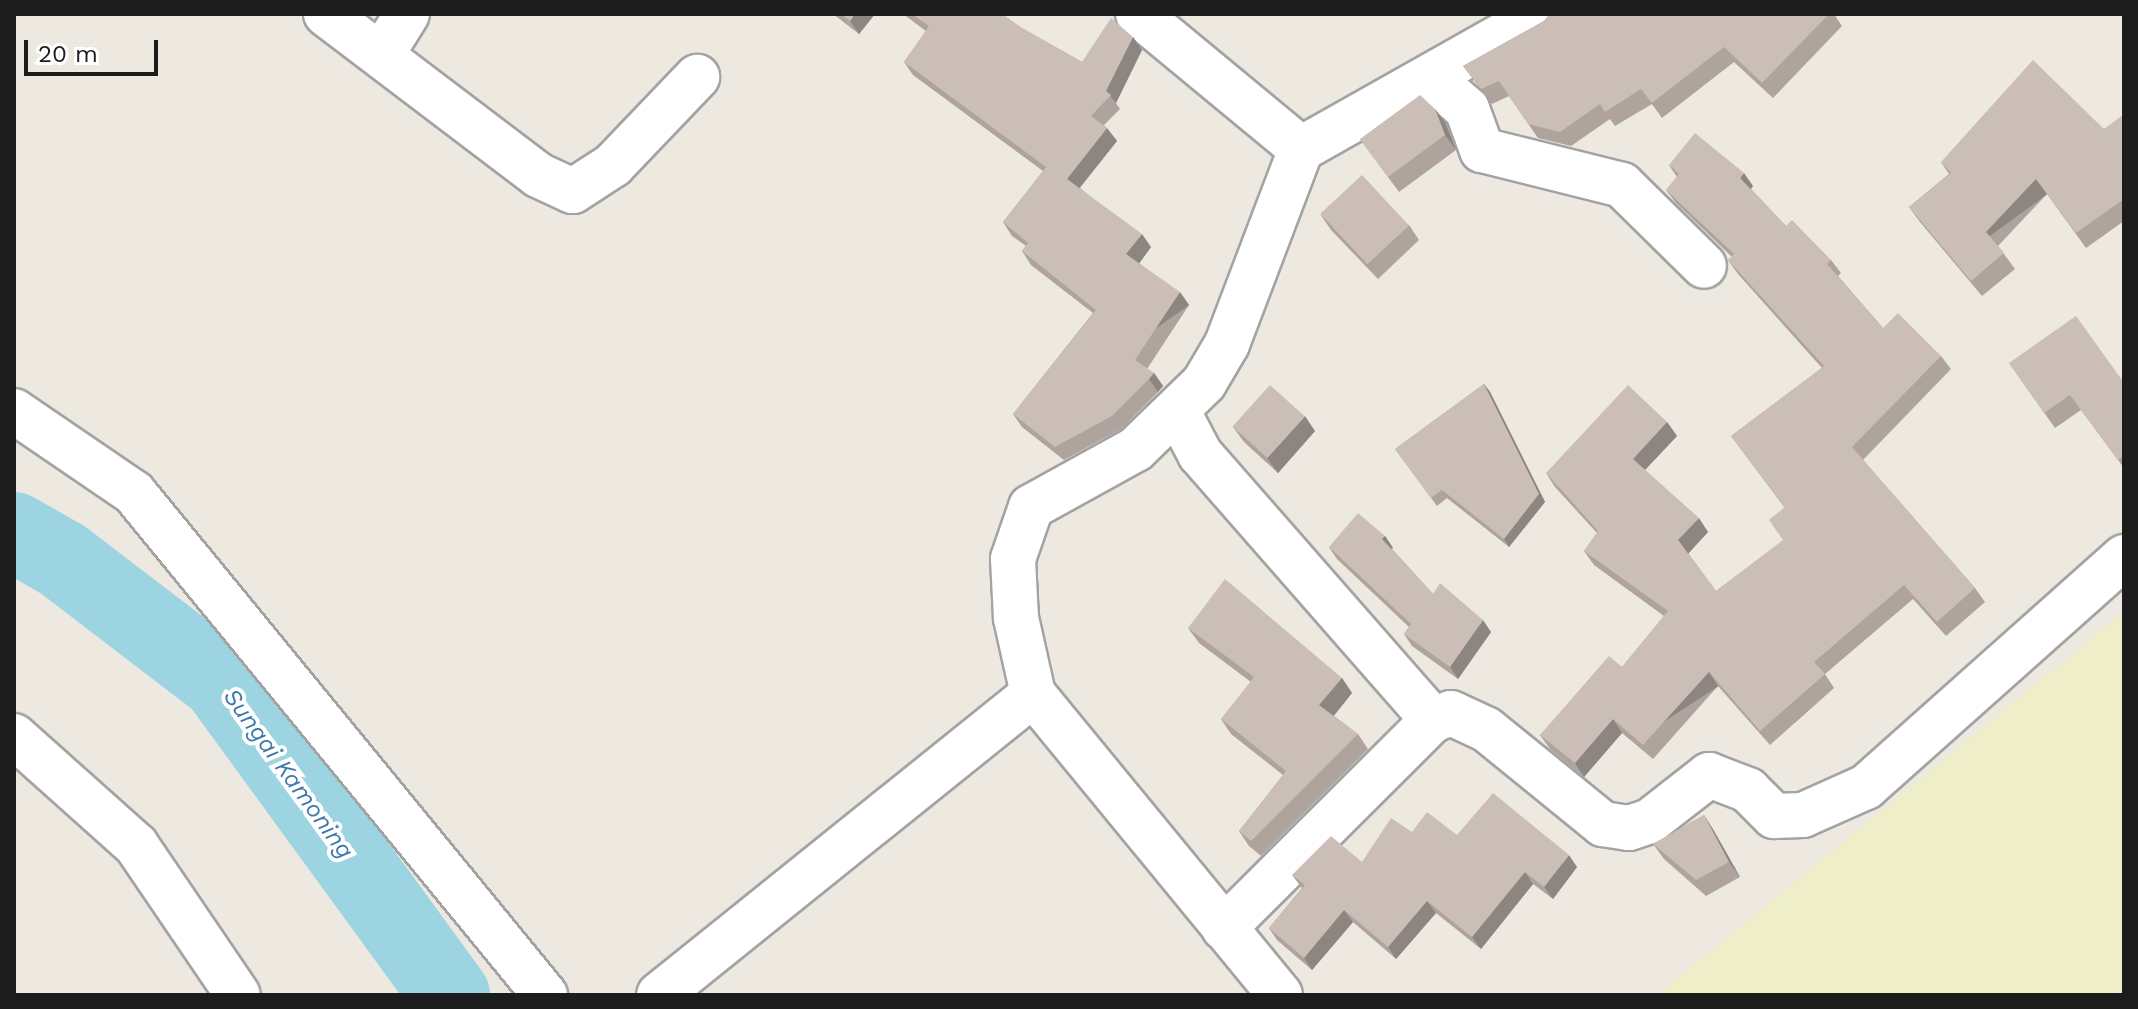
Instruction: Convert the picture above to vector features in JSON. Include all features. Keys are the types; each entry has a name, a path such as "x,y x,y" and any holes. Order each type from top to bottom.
{"street":[{"path":"326,14 538,175 573,191 613,165 697,77"},
{"path":"382,54 407,14"},
{"path":"1138,14 1301,149"},
{"path":"1280,995 1033,694 1016,618 1013,559 1031,507 1136,449 1204,383 1227,344 1301,149 1541,14"},
{"path":"1430,77 1467,109 1482,150 1622,185 1704,266"},
{"path":"1177,410 1219,477 1433,720"},
{"path":"14,411 134,493 545,995"},
{"path":"1224,928 1433,720 1451,713 1486,729 1603,824 1629,828 1650,821 1709,775 1748,790 1774,816 1803,815 1866,787 2124,557"},
{"path":"659,995 1033,694"},
{"path":"14,736 136,845 238,995"}],"green space":[{"path":"2124,612 2124,995 1657,995"}],"building":[{"path":"841,14 855,14 850,21"},
{"path":"912,14 1002,14 1082,62 1111,18 1133,37 1106,91 1111,95 1091,116 1107,128 1067,179 1142,234 1126,254 1180,292 1135,360 1154,373 1112,416 1055,447 1013,414 1096,310 1022,251 1028,243 1003,222 1046,167 904,62 929,26"},
{"path":"1550,14 1829,14 1762,83 1724,47 1652,103 1641,89 1605,112 1600,104 1560,132 1528,124 1499,81 1481,89 1463,66 1544,21"},
{"path":"2033,60 2104,129 2123,115 2124,199 2076,233 2036,179 1986,232 2004,253 1971,281 1909,207 1951,173 1941,162"},
{"path":"1420,95 1435,109 1445,135 1388,177 1360,139"},
{"path":"1695,133 1744,173 1740,178 1786,226 1792,220 1831,260 1827,264 1883,328 1898,313 1941,356 1852,447 1975,588 1937,622 1904,585 1814,662 1825,674 1760,731 1709,672 1643,745 1613,719 1575,763 1540,735 1609,656 1622,667 1668,611 1584,551 1598,531 1546,473 1628,385 1667,422 1633,459 1699,518 1678,540 1716,591 1783,540 1769,520 1785,507 1731,436 1824,366 1728,260 1734,254 1666,190 1679,174 1669,165"},
{"path":"1362,175 1409,225 1367,264 1320,214"},
{"path":"2076,316 2124,379 2124,456 2118,460 2070,395 2044,413 2009,363"},
{"path":"1484,384 1539,494 1504,539 1442,490 1431,498 1395,449"},
{"path":"1270,385 1305,416 1267,458 1233,427"},
{"path":"1358,513 1385,536 1382,539 1433,594 1440,583 1483,620 1450,667 1404,634 1411,624 1329,547"},
{"path":"1225,579 1342,678 1319,705 1358,734 1251,841 1239,831 1286,771 1221,719 1254,677 1188,628"},
{"path":"1493,793 1569,855 1544,887 1525,872 1472,937 1427,901 1388,947 1344,910 1304,958 1269,928 1305,885 1292,875 1331,836 1362,862 1391,818 1412,832 1427,812 1457,835"},
{"path":"1704,815 1729,862 1696,880 1653,844"}],"waterway":[{"name":"Sungai Kamoning","path":"14,532 63,560 221,681 450,995"}]}
